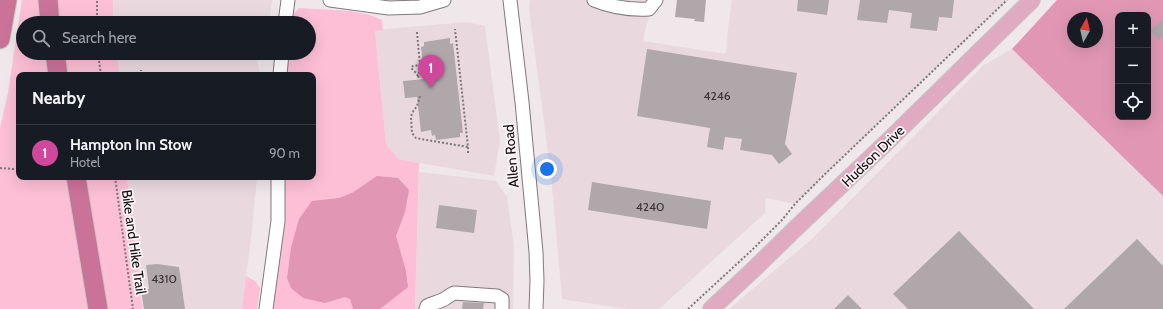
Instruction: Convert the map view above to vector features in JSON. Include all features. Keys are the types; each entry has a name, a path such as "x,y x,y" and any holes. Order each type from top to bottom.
{"highway":[{"path":"0,39 7,0"},
{"path":"48,0 49,16"},
{"path":"56,60 58,72"},
{"path":"76,180 98,309"}],"main road":[{"name":"Hudson Drive","path":"711,309 888,141 1032,0"}],"street":[{"path":"286,16 288,0"},
{"path":"330,0 389,8 420,7 444,0"},
{"name":"Allen Road","path":"510,0 536,252 536,309"},
{"path":"599,1 634,10 649,9 656,0"},
{"path":"280,72 281,60"},
{"path":"266,309 277,227 278,180"},
{"path":"426,309 427,306 454,293 497,296 502,299 502,309"}],"path":[{"path":"97,16 98,0"},
{"path":"688,309 752,250 823,176 1007,0"},
{"path":"455,29 468,154"},
{"path":"417,32 420,65 418,78 416,73 411,68 413,66 420,65"},
{"path":"99,60 101,72"},
{"path":"420,96 411,117 412,133 414,136 421,139 468,147"},
{"path":"0,168 16,169"},
{"name":"Bike and Hike Trail","path":"115,180 134,309"}],"shaded area":[{"path":"22,0 38,0 39,16 20,16"},
{"path":"52,0 113,0 113,16 55,16"},
{"path":"113,0 272,0 270,16 113,16"},
{"path":"530,0 649,0 654,5 646,26 643,41 726,54 732,0 1007,0 795,204 766,198 765,213 659,309 626,309 562,299 551,175 529,9"},
{"path":"1057,0 1163,0 1163,196 1012,49"},
{"path":"299,8 350,11 370,15 382,20 383,30 375,31 386,144 398,159 419,163 415,309 272,309 284,229 284,180 316,180 316,72 285,72 286,60 316,60 316,16 292,16"},
{"path":"467,22 485,26 500,141 494,176 397,159 386,144 375,30"},
{"path":"16,40 16,60 48,60 50,72 16,72 16,180 72,180 92,309 0,309 0,128 8,93"},
{"path":"1012,49 1163,196 1163,309 729,309 813,238 984,65"},
{"path":"62,60 118,60 119,72 64,72"},
{"path":"118,60 257,60 259,72 119,72"},
{"path":"419,172 496,181 507,197 514,246 513,309 415,309"},
{"path":"377,176 398,178 409,190 405,212 396,236 406,271 408,287 380,309 353,309 350,299 345,297 325,303 303,298 291,288 287,278 291,248 299,219 312,201 339,198 352,193"},
{"path":"84,180 127,180 142,309 105,309"},
{"path":"127,180 257,180 242,309 142,309"},
{"path":"246,276 255,281 260,288 257,309 242,309"}],"building":[{"path":"677,0 706,0 704,22 694,21 695,19 675,17"},
{"path":"798,0 829,0 827,15 797,11"},
{"path":"860,0 954,0 952,18 939,17 937,31 910,28 912,13 889,10 887,23 857,20"},
{"path":"1163,19 1163,36 1159,40 1151,32 1151,30"},
{"path":"450,38 450,44 453,43 463,133 460,133 460,137 436,140 435,135 432,136 431,130 421,132 417,97 405,98 403,81 425,79 421,47 424,46 424,42"},
{"path":"647,49 797,73 785,144 792,154 779,164 772,155 740,150 742,139 725,137 723,150 707,147 710,128 637,116"},
{"path":"592,182 711,201 707,229 588,210"},
{"path":"439,205 477,210 474,233 436,228"},
{"path":"959,231 1034,309 908,309 893,294"},
{"path":"1137,239 1163,266 1163,309 1064,309"},
{"path":"157,264 179,267 185,309 144,309 141,290 149,289 146,265"},
{"path":"848,295 862,309 834,309"},
{"path":"463,302 484,303 483,309 462,309"}],"place":[{"name":"Hampton Inn Stow","path":"431,88"}]}
